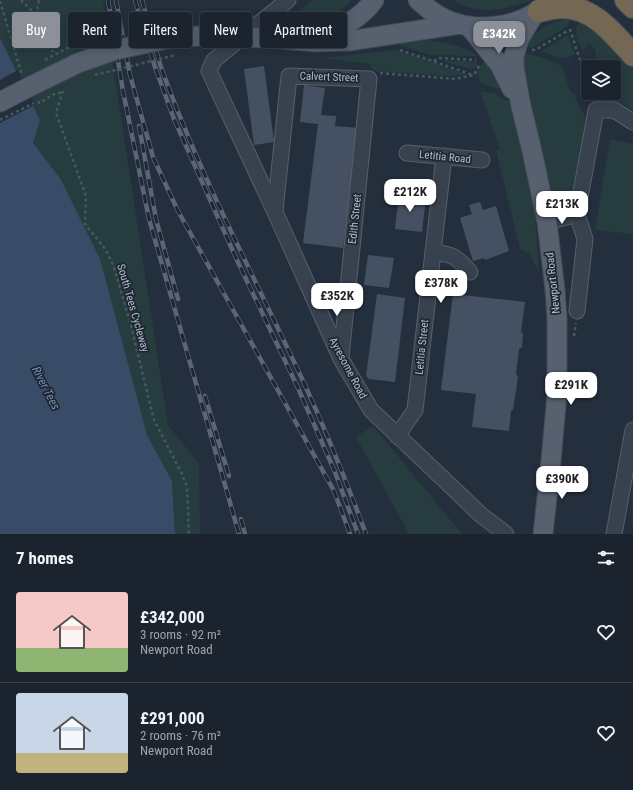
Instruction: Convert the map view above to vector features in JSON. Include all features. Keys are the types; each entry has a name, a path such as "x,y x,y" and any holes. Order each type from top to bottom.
{"highway":[{"path":"626,0 633,7"},
{"path":"541,8 575,8 589,13 600,21 633,55"}],"main road":[{"path":"347,24 369,7 374,0"},
{"path":"418,0 433,12 444,18 465,25"},
{"path":"347,41 465,25 488,27 506,25 518,21 541,8"},
{"name":"Newport Road","path":"541,8 519,38 514,56 514,67 546,222 555,290 557,394 543,534"},
{"name":"Newport Road","path":"465,25 500,65 521,106"},
{"path":"0,102 78,63 115,50 167,39 198,36 260,38"}],"street":[{"name":"Ayresome Road","path":"288,0 214,60 209,71 275,212 341,359 371,410 481,515 506,534"},
{"name":"Calvert Street","path":"275,212 288,76 369,79"},
{"name":"Edith Street","path":"341,359 369,79"},
{"name":"Newport Road","path":"577,311 585,239 577,214 596,110 614,110 633,122"},
{"name":"Letitia Road","path":"407,153 482,160"},
{"name":"Letitia Street","path":"397,436 416,410 444,156"},
{"path":"546,222 577,214"},
{"path":"433,252 450,254 459,260 470,272"},
{"path":"614,534 633,430"}],"path":[{"path":"21,0 33,12"},
{"path":"37,12 39,0"},
{"path":"0,1 30,87"},
{"path":"516,50 525,51 537,49 570,30 573,24 575,8"},
{"path":"570,30 581,64"},
{"path":"51,48 53,52"},
{"path":"395,48 474,75"},
{"path":"93,76 179,55"},
{"path":"369,79 372,72 455,79 474,75 483,60 438,58 434,61"},
{"name":"South Tees Cycleway","path":"30,87 56,93 62,92 56,114 86,196 85,224 106,250 114,267 131,326 154,420 182,474 187,487 189,534"},
{"path":"0,120 65,87"}],"green space":[{"path":"0,0 103,0 105,12 68,12 68,48 110,48 168,425 199,464 200,534 175,534 172,481 147,435 60,178 33,143 40,120 0,38"},
{"path":"314,0 351,0 338,12 298,12"},
{"path":"453,0 531,0 502,9 482,10 462,5"},
{"path":"570,18 568,26 532,48 526,46 539,31 545,27 557,21"},
{"path":"580,19 633,63 633,111 617,100 621,100 621,60 595,60 596,51 590,43 582,50 576,34"},
{"path":"568,35 575,54 567,58 562,58 542,51"},
{"path":"426,40 446,43 466,49 477,56 430,55 397,44"},
{"path":"394,50 468,75 442,76 373,71 370,64 323,58"},
{"path":"522,52 546,59 562,66 570,92 577,94 576,100 585,117 573,201 567,205 558,207 552,203 521,77"},
{"path":"444,60 477,62 477,66 472,69 444,62"},
{"path":"486,61 498,77 502,87 499,89 481,84 477,72 481,65"},
{"path":"480,91 494,93 504,100 513,100 533,181 539,273 530,254 520,249 496,150 500,150"},
{"path":"610,139 633,144 633,234 595,230"},
{"path":"373,426 462,534 409,534 356,437"}],"water":[{"name":"River Tees","path":"0,38 40,120 33,143 60,178 100,259 147,435 172,481 175,534 0,534"}],"pier":[{"path":"18,70 35,105 0,123 0,80"}],"building":[{"path":"264,66 274,142 254,145 244,69"},
{"path":"304,85 325,88 321,115 336,116 335,126 359,128 343,248 303,243 318,124 300,122"},
{"path":"399,194 426,197 422,232 395,229"},
{"path":"480,202 483,210 496,206 509,251 485,260 484,258 473,261 460,218 472,214 469,205"},
{"path":"368,255 394,258 389,288 364,285"},
{"path":"377,294 405,298 395,382 369,379 366,376"},
{"path":"453,294 525,302 521,332 523,334 522,347 519,349 516,374 518,377 513,410 511,411 509,431 472,427 476,394 441,390"}],"railway":[{"path":"108,0 123,91 149,219 239,534"},
{"path":"116,0 130,75 153,157 178,211 334,491 350,534"},
{"path":"135,0 155,67 174,119 236,258 298,388 335,472 358,534"},
{"path":"142,0 153,42 176,108 210,187 312,402 352,496 366,534"},
{"path":"139,126 156,219 178,299"},
{"path":"205,396 229,476"},
{"path":"241,519 245,534"}]}
